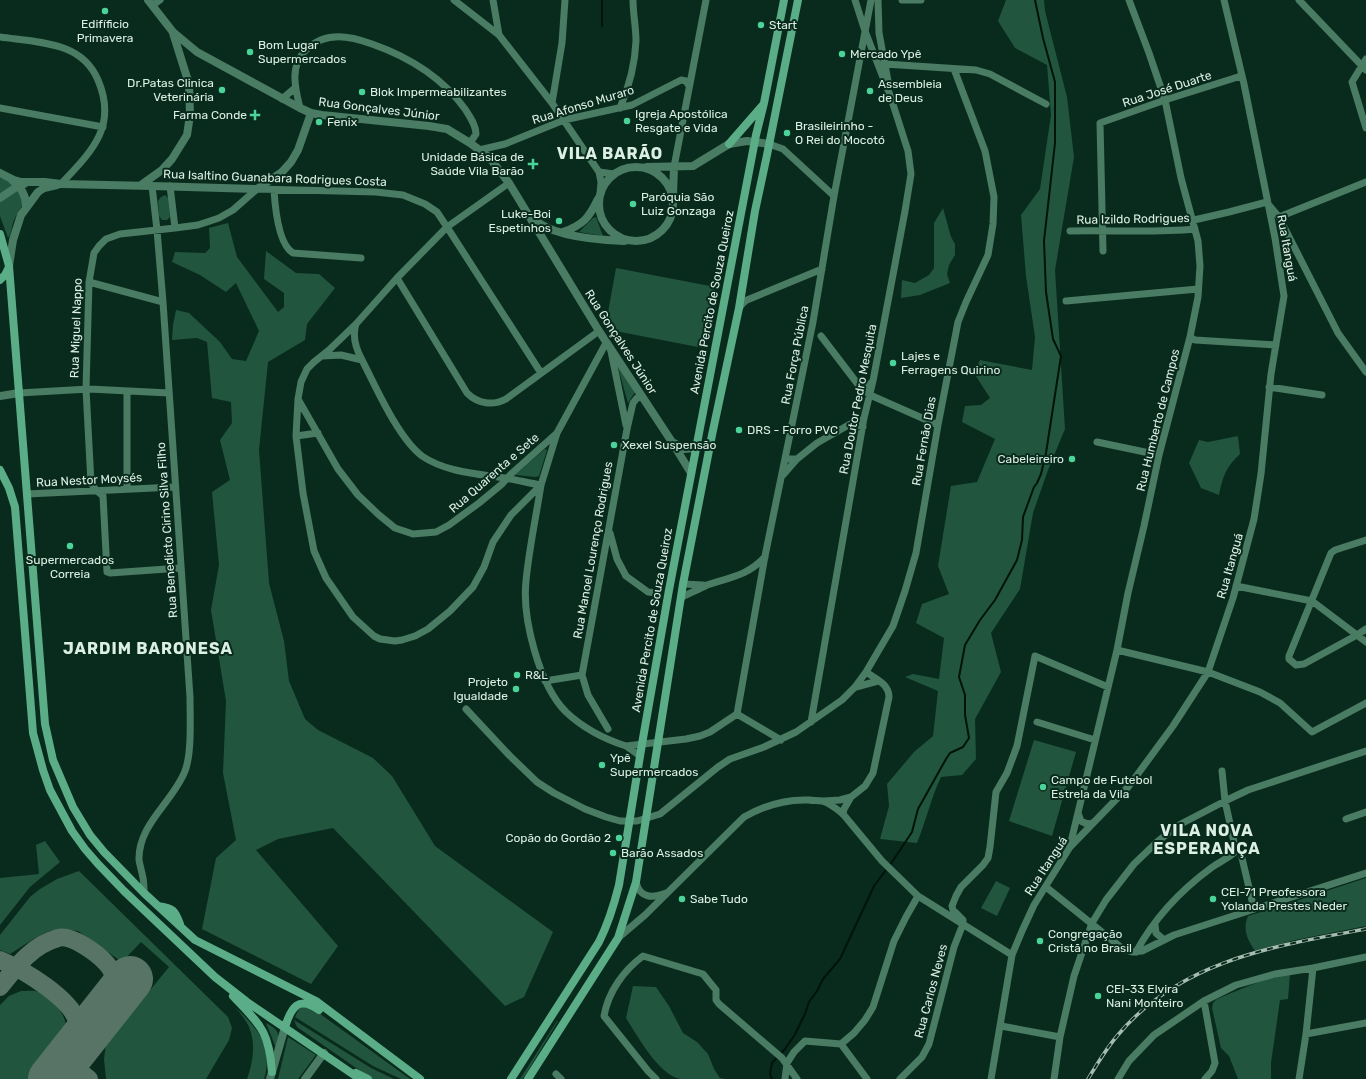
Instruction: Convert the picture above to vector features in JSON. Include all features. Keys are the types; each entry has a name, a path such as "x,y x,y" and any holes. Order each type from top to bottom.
{"main road":[{"name":"Avenida Percito de Souza Queiroz","path":"511,1079 599,942 608,924 619,885 669,590 755,141 784,0"},
{"name":"Avenida Percito de Souza Queiroz","path":"528,1079 618,938 636,882 683,584 712,435 739,308 755,211 798,0"},
{"path":"729,144 764,103"},
{"path":"0,234 9,266 45,724 53,760 73,807 90,835 104,852 132,882 195,940 316,1001 420,1079"},
{"path":"0,280 5,275 9,266"},
{"path":"696,448 702,446 712,435"},
{"path":"0,470 9,488 15,507 33,733 50,790 72,831 85,849 124,891 215,976 247,1002 286,1027 360,1079"},
{"path":"682,524 683,534 677,570 679,578 683,584"},
{"path":"215,976 260,1025 269,1044 271,1076"},
{"path":"286,1027 292,1010 302,1004 312,1005 365,1042 386,1053"},
{"path":"289,1015 292,1027 300,1037"},
{"path":"338,1063 368,1079"}],"street":[{"path":"454,0 499,34 552,103 599,172 601,182 599,209 608,229 620,238 635,242"},
{"path":"494,0 499,34"},
{"path":"552,103 562,43 565,0"},
{"path":"620,108 627,92 636,40 633,0"},
{"path":"527,211 541,225 552,230 580,237 635,242 648,239 660,232 669,221 673,208 674,167 706,0"},
{"path":"855,0 865,31 882,64"},
{"name":"Rua Força Pública","path":"737,714 765,556 813,322 834,196 871,0"},
{"path":"878,0 882,64"},
{"path":"902,0 921,0"},
{"name":"Rua Humberto de Campos","path":"1070,847 1117,650 1128,593 1159,455 1190,337 1200,266 1198,241 1194,220 1182,178 1165,100 1149,53 1128,0"},
{"name":"Rua Itanguá","path":"991,1079 1012,955 1034,905 1070,847 1129,786 1173,726 1208,672 1236,586 1254,518 1261,474 1269,387 1284,296 1273,231 1242,76 1224,0"},
{"path":"1301,1 1364,68"},
{"name":"Rua Gonçalves Júnior","path":"154,2 173,32 197,52 300,108 311,113 322,115 448,129 489,157 509,183 527,211 557,264 691,474"},
{"path":"141,186 162,170 172,159 187,135 190,115 189,84 173,32"},
{"path":"300,108 295,88 295,70 300,55 310,45 322,39 334,36 357,39 394,52 430,73 461,104 474,124 476,134 470,143"},
{"path":"0,37 49,44 67,49 84,59 89,64 102,89 106,113 103,127 95,144 82,162 61,184"},
{"path":"184,65 186,59 191,54 197,52"},
{"path":"1366,59 1364,68 1352,82 1366,128"},
{"path":"882,64 976,70 990,74 1046,104"},
{"name":"Rua Doutor Pedro Mesquita","path":"811,722 864,418 873,381 911,174 908,151 882,64"},
{"name":"Rua Fernão Dias","path":"856,687 893,626 905,591 916,552 958,322 988,255 993,224 994,197 985,151 954,69"},
{"name":"Rua José Duarte","path":"1103,230 1100,123 1165,100 1242,76"},
{"name":"Rua Afonso Muraro","path":"479,150 505,144 564,120 632,105 681,80 686,81 689,86"},
{"path":"282,99 295,88"},
{"path":"0,108 103,127"},
{"name":"Rua Miguel Nappo","path":"181,568 107,572 103,496 91,483 86,389 88,282 94,254 106,239 120,234 198,225 219,218 233,210 257,189 282,172 298,150 311,113"},
{"path":"563,232 581,224 587,219 606,183 614,174 624,169 636,167 687,167 698,164 729,144 747,141 769,144 783,149 834,196"},
{"path":"636,167 654,172 664,181 671,193 673,208"},
{"path":"156,186 160,180 162,170"},
{"path":"599,172 614,174"},
{"path":"4,175 23,191 26,199 26,206"},
{"name":"Rua Isaltino Guanabara Rodrigues Costa","path":"4,175 21,182 376,192 403,195 425,204 436,212 448,226 541,373"},
{"name":"Rua Isaltino Guanabara Rodrigues Costa","path":"0,198 18,186 32,182"},
{"path":"1279,217 1366,182"},
{"path":"509,183 448,226 397,278 356,324 307,369 301,382 298,399 296,436 303,493 314,551 326,578 353,617 374,636 380,639 402,640 415,636 428,629 450,611 473,587 484,567 492,542 511,515 541,485"},
{"name":"Rua Isaltino Guanabara Rodrigues Costa","path":"9,266 16,226 26,206 38,192 44,188 61,184"},
{"name":"Rua Benedicto Cirino Silva Filho","path":"143,878 139,860 142,840 147,829 178,786 186,769 189,750 190,697 157,230 156,186"},
{"path":"170,186 175,228"},
{"path":"274,190 277,223 289,250 293,252 361,258"},
{"path":"1194,220 1267,202 1279,217 1338,333 1366,372"},
{"path":"1273,231 1275,227 1279,225 1285,230"},
{"name":"Rua Izildo Rodrigues","path":"1070,232 1103,230 1169,232 1195,229"},
{"path":"1103,230 1103,251"},
{"path":"739,308 747,300 822,269"},
{"path":"397,278 464,389 474,399 483,403 489,404 502,401 599,331"},
{"path":"88,282 163,302"},
{"path":"1066,301 1198,288"},
{"path":"813,322 821,336 860,387 870,395 938,425"},
{"path":"356,324 354,337 358,352 398,427 410,445 422,456 452,469 541,485"},
{"path":"810,336 821,336"},
{"path":"1190,337 1194,340 1276,345"},
{"path":"609,346 557,433 541,485 526,583 526,609 535,655 545,681 555,699 565,711 584,726 604,738 626,746 640,756"},
{"name":"Rua Manoel Lourenço Rodrigues","path":"609,346 626,429"},
{"path":"322,356 341,354 362,360"},
{"path":"860,387 868,386 873,381"},
{"path":"1269,387 1322,395"},
{"path":"0,396 19,393 86,389 169,393"},
{"path":"126,391 127,489"},
{"name":"Rua Manoel Lourenço Rodrigues","path":"616,743 588,695 582,675 626,429 633,402 637,398 642,397"},
{"name":"Rua Quarenta e Sete","path":"298,399 338,469 358,495 395,528 413,534 436,532 449,525 479,504 557,433"},
{"path":"782,475 797,459 817,443 852,423 864,418"},
{"path":"852,423 863,427"},
{"path":"296,436 318,433"},
{"path":"672,442 684,449 696,448"},
{"path":"1097,442 1159,455"},
{"path":"786,459 797,459"},
{"name":"Rua Nestor Moysés","path":"27,494 175,487"},
{"path":"609,526 611,541 620,566 626,576 648,592 658,593 669,590"},
{"path":"1366,540 1333,551 1289,659 1296,665 1304,664 1366,629"},
{"path":"604,553 608,550 615,552"},
{"path":"682,597 707,585 747,572 757,565 765,556"},
{"path":"747,572 755,573 762,577"},
{"path":"683,584 707,585"},
{"path":"1236,586 1312,601 1366,642"},
{"path":"658,593 668,602"},
{"path":"1117,650 1208,672 1260,692 1280,703 1312,732 1366,703"},
{"path":"963,924 963,920 952,906 962,887 988,858 996,792 1007,773 1017,746 1035,656 1108,687"},
{"path":"843,814 844,809 851,797 865,786 873,773 889,698 888,689 866,672"},
{"path":"545,681 582,675"},
{"path":"620,821 645,819 666,811 718,767 730,759 781,740 811,722 842,700 856,687 878,681"},
{"path":"814,705 818,711 824,712"},
{"path":"466,709 510,756 537,782 584,809 624,823 628,832"},
{"path":"626,746 700,736 710,732 737,714 781,740"},
{"path":"1037,722 1095,740"},
{"path":"604,738 608,729"},
{"path":"1054,1079 1060,1037 1074,976 1092,923 1120,881 1134,864 1157,842 1177,826 1225,801 1248,790 1366,752"},
{"path":"1136,952 1154,925 1178,895 1210,868 1236,851 1225,801 1222,771"},
{"path":"618,938 645,915 744,817 763,807 786,801 840,800 851,797"},
{"path":"822,801 836,808 843,814 894,874 918,896 1012,955"},
{"path":"1078,812 1081,821 1087,824 1093,823"},
{"path":"1346,819 1366,812"},
{"path":"1242,858 1254,909"},
{"path":"1046,887 1123,949 1136,952 1147,949 1164,940 1254,909 1366,873"},
{"path":"132,882 143,878 144,893"},
{"path":"636,882 638,889 648,896 657,896 668,892"},
{"path":"785,1060 805,1041 841,1044 854,1033 865,1020 873,1007 894,941 918,896"},
{"name":"Rua Carlos Neves","path":"900,1079 922,1056 929,1044 954,947 963,924"},
{"path":"1154,925 1156,933 1155,944"},
{"path":"1156,933 1164,940"},
{"path":"1144,940 1147,949"},
{"path":"656,1079 604,1016 608,1002 620,979 632,964 642,956 703,974 716,990 716,1000 719,1004 775,1050 785,1060 797,1079"},
{"path":"1118,1079 1129,1061 1154,1035 1204,1001 1236,985 1275,974 1366,957"},
{"path":"1300,1079 1313,968"},
{"path":"1204,1001 1215,1063 1212,1071 1205,1079"},
{"path":"1306,1034 1366,1023"},
{"path":"1001,1026 1060,1037"},
{"path":"271,1076 286,1027"},
{"path":"841,1044 867,1079"},
{"path":"305,1079 324,1053"},
{"path":"785,1060 786,1078"}],"green space":[{"path":"1006,0 1044,0 1045,11 1067,97 1074,157 1055,270 1065,429 1048,470 1033,513 1020,589 991,633 1001,672 975,719 976,759 962,775 941,777 917,843 880,839 889,806 887,784 914,752 933,736 938,691 905,677 913,674 939,679 944,638 916,623 922,604 949,594 938,566 951,486 977,482 995,439 962,422 965,406 981,405 990,398 974,373 980,360 1032,370 1035,337 1026,276 1021,215 1040,189 1051,115 1047,65 1015,48 998,21"},
{"path":"0,178 8,180 24,200 14,220 8,238 0,216"},
{"path":"165,195 168,198 170,217 167,220 162,220 159,216 158,201"},
{"path":"943,208 951,237 955,244 955,255 949,265 947,274 950,283 920,295 901,298 902,280 915,283 929,275 934,268 934,223"},
{"path":"596,217 603,236 579,232 593,218"},
{"path":"228,223 237,257 278,312 284,307 284,293 264,279 266,251 296,273 319,274 335,288 307,324 305,340 268,362 259,450 269,583 284,641 289,681 305,719 318,730 373,758 392,776 435,846 553,932 524,997 505,1006 333,828 278,839 256,850 338,946 311,984 202,929 216,858 236,840 223,773 226,701 211,610 219,565 212,492 230,480 220,440 232,423 231,402 212,398 207,342 197,338 172,340 173,325 176,310 189,313 220,342 232,359 246,361 259,331 236,283 226,292 200,275 172,262 175,252 205,253 210,248 209,228"},
{"path":"616,268 715,287 703,348 605,329"},
{"path":"617,364 635,392 628,403"},
{"path":"1238,436 1240,454 1231,463 1226,472 1219,495 1201,488 1189,463 1199,440 1208,442"},
{"path":"545,449 547,450 539,476 516,475 516,474"},
{"name":"Campo de Futebol Estrela da Vila","path":"1034,740 1076,752 1052,836 1009,821"},
{"path":"45,841 60,862 30,887 0,925 0,878 39,874 36,845"},
{"path":"79,871 228,1017 232,1028 229,1040 206,1079 106,1079 104,1059 106,1044 169,967 141,942 122,962 78,931 61,929 49,931 10,954 0,950 0,935 30,897 57,879"},
{"path":"1366,878 1366,926 1295,940 1255,951 1248,939 1246,930 1246,921 1248,916"},
{"path":"996,881 1010,888 997,916 981,908"},
{"path":"1290,974 1288,999 1280,1000 1271,1063 1271,1079 1238,1079 1229,1056 1221,1048 1212,1008 1213,1003 1217,999 1253,984"},
{"path":"633,986 656,987 669,1006 683,1033 697,1042 708,1054 714,1069 720,1078 725,1079 681,1079 665,1071 657,1063 642,1044 626,1018"},
{"path":"21,991 39,992 51,1000 61,1011 67,1032 62,1045 36,1079 0,1079 0,1005 9,996"},
{"path":"235,1007 250,1022 262,1038 267,1057 267,1067 264,1079 247,1079 253,1053 251,1033 248,1024"},
{"path":"303,1007 312,1008 410,1079 401,1079 373,1066 295,1017 299,1009"},
{"path":"294,1020 371,1068 394,1079 372,1079 297,1027"},
{"path":"557,1021 526,1074 522,1079 520,1079"},
{"path":"266,1023 274,1028 278,1033 276,1048"},
{"path":"288,1037 316,1055 298,1079 278,1079"}],"waterway":[{"path":"602,0 602,26"},
{"path":"772,1079 770,1074 772,1063 785,1049 794,1036 809,1002 823,979 840,959 874,886 912,832 918,809 946,759 950,753 963,747 969,738 965,715 965,695 959,677 965,645 980,620 995,600 1017,560 1022,540 1023,517 1034,487 1041,474 1046,453 1061,356 1053,339 1046,292 1044,241 1055,143 1055,82 1043,38 1035,0"}],"taxiway":[{"path":"0,987 32,951 49,941 63,938 70,939 84,945 97,954 107,965 113,974 115,982 113,1000"},
{"path":"0,960 21,970 46,986 68,1006 75,1015 78,1025 78,1034 74,1050"},
{"path":"53,1076 63,1072 76,1071 89,1079"}],"runway":[{"path":"51,1079 130,979"}],"railway":[{"path":"1088,1079 1113,1041 1142,1010 1170,990 1199,973 1231,960 1264,950 1366,929"}],"place":[{"name":"Edifíficio Primavera","path":"105,11"},
{"name":"Start","path":"761,25"},
{"name":"Bom Lugar Supermercados","path":"250,52"},
{"name":"Mercado Ypê","path":"842,54"},
{"name":"Dr.Patas Clinica Veterinária","path":"222,90"},
{"name":"Assembleia de Deus","path":"870,91"},
{"name":"Blok Impermeabilizantes","path":"362,92"},
{"name":"Farma Conde","path":"255,115"},
{"name":"Igreja Apostólica Resgate e Vida","path":"627,121"},
{"name":"Fenix","path":"319,122"},
{"name":"Brasileirinho - O Rei do Mocotó","path":"787,133"},
{"name":"Unidade Básica de Saúde Vila Barão","path":"533,164"},
{"name":"Paróquia São Luiz Gonzaga","path":"633,204"},
{"name":"Luke-Boi Espetinhos","path":"559,221"},
{"name":"Lajes e Ferragens Quirino","path":"893,363"},
{"name":"DRS - Forro PVC","path":"739,430"},
{"name":"Xexel Suspensão","path":"614,445"},
{"name":"Cabeleireiro","path":"1072,459"},
{"name":"Supermercados Correia","path":"70,546"},
{"name":"R&L","path":"517,675"},
{"name":"Projeto Igualdade","path":"516,689"},
{"name":"Ypê Supermercados","path":"602,765"},
{"name":"Campo de Futebol Estrela da Vila","path":"1043,787"},
{"name":"Copão do Gordão 2","path":"619,838"},
{"name":"Barão Assados","path":"613,853"},
{"name":"Sabe Tudo","path":"682,899"},
{"name":"CEI-71 Preofessora Yolanda Prestes Neder","path":"1213,899"},
{"name":"Congregação Cristã no Brasil","path":"1040,941"},
{"name":"CEI-33 Elvira Nani Monteiro","path":"1098,996"}],"district":[{"name":"VILA BARÃO","path":"610,153"},
{"name":"JARDIM BARONESA","path":"148,648"},
{"name":"VILA NOVA ESPERANÇA","path":"1207,839"}]}
